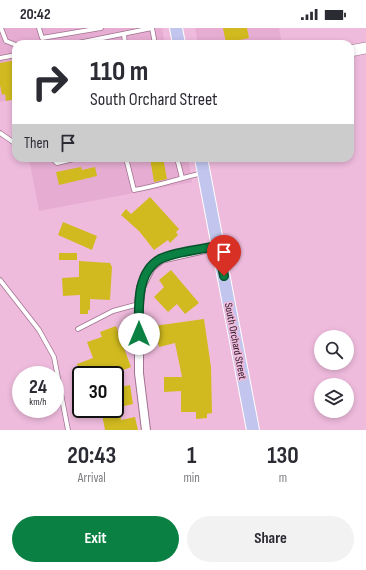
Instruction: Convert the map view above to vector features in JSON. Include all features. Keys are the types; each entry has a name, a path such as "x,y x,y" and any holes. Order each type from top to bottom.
{"main road":[{"path":"176,28 178,40"},
{"path":"354,50 366,48"},
{"name":"South Orchard Street","path":"201,162 254,430"}],"street":[{"path":"146,430 139,374 139,304 141,287 148,272 156,262 168,256 218,246"}],"lane":[{"path":"1,28 2,35 6,41 12,43"},
{"path":"39,28 42,38 76,30 100,28"},
{"path":"93,40 152,28 154,40"},
{"path":"124,34 125,40"},
{"path":"0,58 12,56"},
{"path":"0,133 12,141"},
{"path":"127,162 134,190 204,173"},
{"path":"178,162 182,178"},
{"path":"0,280 39,330 54,357 68,430"},
{"path":"78,329 113,311 139,304"}],"shaded area":[{"path":"0,28 162,28 164,40 12,40 12,100 0,102"},
{"path":"195,28 279,28 281,40 197,40"},
{"path":"30,162 189,162 192,182 39,211"}],"building":[{"path":"223,28 247,28 249,38 240,40 225,40"},
{"path":"12,61 12,100 6,101 5,94 2,95 0,85 0,63"},
{"path":"151,162 164,162 167,179 154,182"},
{"path":"81,167 82,170 95,167 97,176 59,185 56,172"},
{"path":"150,197 179,229 176,232 178,235 170,243 168,240 154,250 139,231 121,215 126,209 131,214"},
{"path":"63,222 97,236 92,250 58,235"},
{"path":"59,253 77,253 77,260 59,260"},
{"path":"79,261 110,263 112,267 110,300 90,299 90,310 88,310 88,314 80,314 80,295 63,296 62,278 79,277"},
{"path":"171,270 199,303 185,314 177,304 168,312 154,297 164,287 159,280"},
{"path":"204,319 211,367 212,413 207,414 207,418 196,419 196,412 181,412 181,391 164,392 164,377 182,377 175,343 159,347 154,326"},
{"path":"116,326 131,367 124,370 124,366 78,366 77,364 93,358 87,342 102,337 100,332"},
{"path":"130,385 133,404 124,406 124,386"},
{"path":"135,417 138,430 105,430 103,418 121,418 121,420"}],"route":[{"path":"139,334 139,304 141,287 148,272 156,262 168,256 218,246 224,276"}]}
